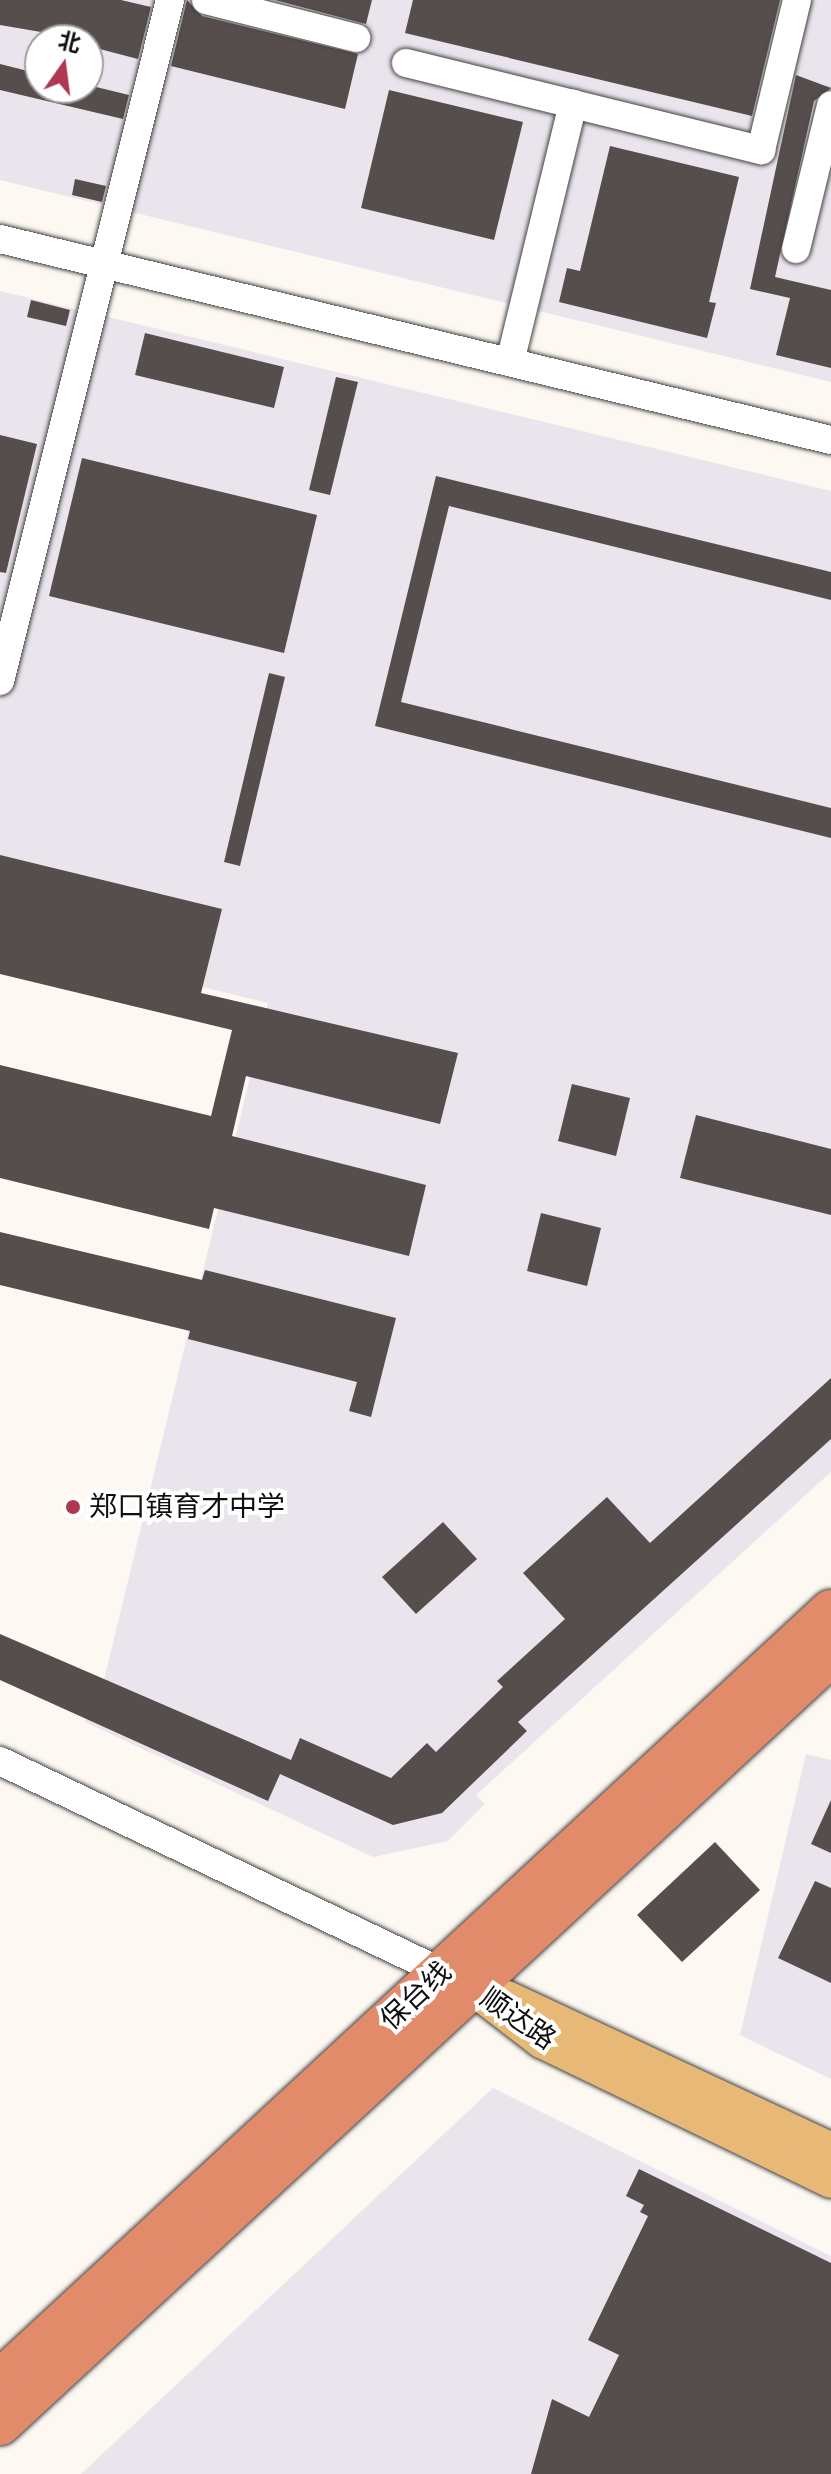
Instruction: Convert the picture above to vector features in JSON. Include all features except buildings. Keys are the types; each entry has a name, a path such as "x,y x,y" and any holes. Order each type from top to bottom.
{"highway":[{"name":"保台线","path":"0,2424 831,1611"},
{"name":"保台线","path":"0,2381 831,1655"}],"main road":[{"name":"顺达路","path":"457,1980 554,2016 831,2151"},
{"name":"顺达路","path":"457,1980 542,2040 831,2180"}],"street":[{"path":"0,681 170,0"},
{"path":"206,0 356,38"},
{"path":"406,63 761,150 797,0"},
{"path":"510,362 573,104"},
{"path":"796,249 831,105"},
{"path":"0,239 831,440"},
{"path":"0,1761 457,1980"}],"shaded area":[{"path":"0,0 831,0 831,382 0,180"},
{"path":"0,291 831,491 831,1472 476,1795 485,1804 448,1841 373,1857 85,1722 104,1680 268,1003 0,938"},
{"path":"806,1754 831,1760 831,2079 740,2035"},
{"path":"493,2088 831,2256 831,2474 81,2474"}],"place":[{"name":"郑口镇育才中学","path":"73,1507"}]}
